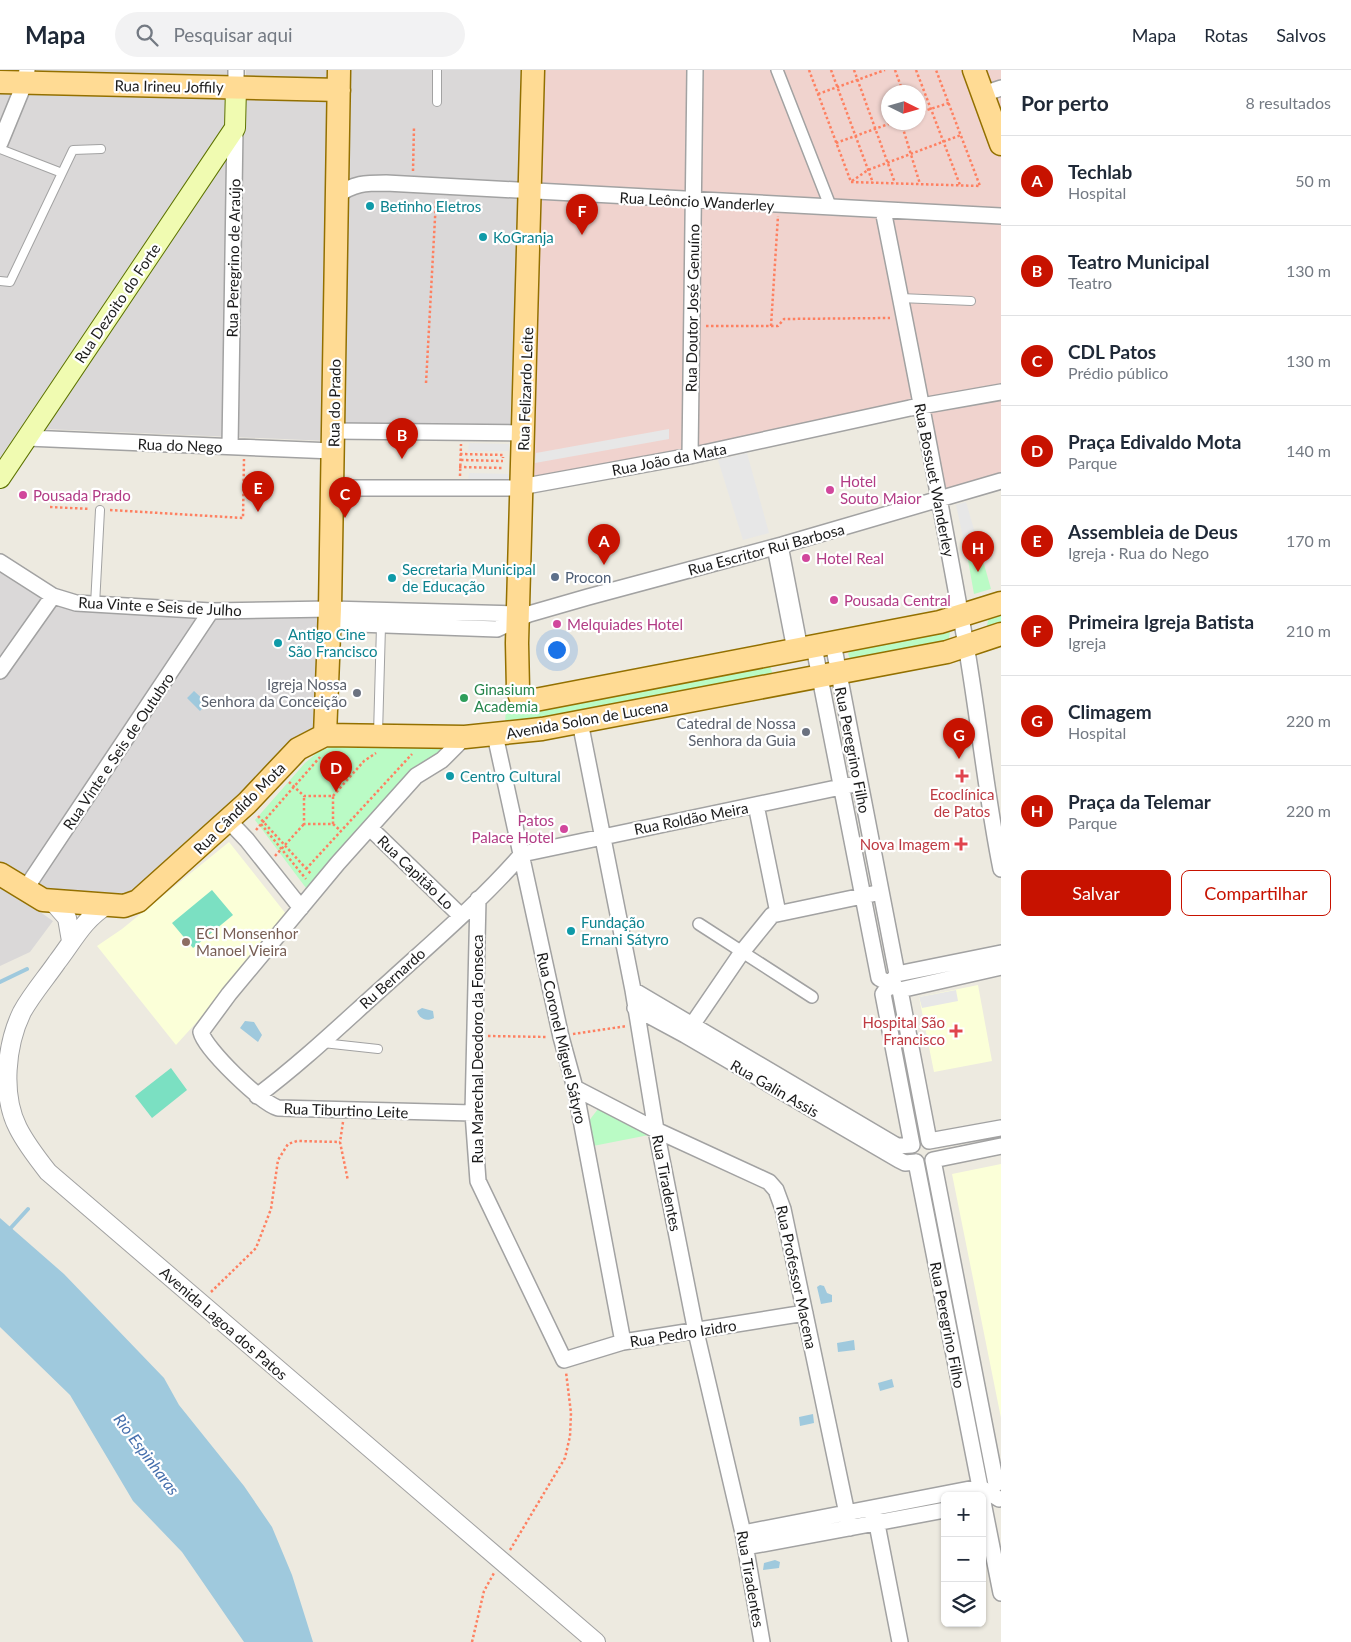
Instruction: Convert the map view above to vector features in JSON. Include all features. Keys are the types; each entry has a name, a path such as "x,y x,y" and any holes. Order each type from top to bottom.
{"main road":[{"name":"Rua Felizardo Leite","path":"530,701 523,699 518,690 523,616 521,487 531,192 533,70"},
{"path":"974,70 992,91 1001,144"},
{"name":"Rua Irineu Joffily","path":"0,82 26,76 339,80"},
{"name":"Rua Peregrino de Araújo","path":"235,128 236,79"},
{"name":"Rua do Prado","path":"324,744 330,616 339,80"},
{"name":"Rua Dezoito do Forte","path":"0,478 235,128"},
{"name":"Avenida Solon de Lucena","path":"530,701 961,617 1001,603"},
{"name":"Avenida Solon de Lucena","path":"466,737 495,735 580,722 966,647 1001,634"},
{"path":"764,656 775,670 774,677 768,684"},
{"name":"Rua Cândido Mota","path":"0,874 43,900 63,903 124,906 138,901 247,803 298,749 378,736 466,737"}],"street":[{"name":"Rua Doutor José Genuíno","path":"690,456 695,70"},
{"path":"777,70 831,208"},
{"path":"0,143 26,76"},
{"name":"Rua Peregrino de Araújo","path":"235,128 237,447"},
{"name":"Rua Leôncio Wanderley","path":"337,196 349,186 358,184 437,186 1001,216"},
{"name":"Rua Bossuet Wanderley","path":"883,210 940,499 995,806 1001,869"},
{"name":"Rua João da Mata","path":"332,488 521,487 690,456 922,406 1001,392"},
{"name":"Rua do Nego","path":"27,438 237,447 461,433 524,433"},
{"name":"Rua Escritor Rui Barbosa","path":"330,616 380,626 497,629 523,616 778,546 1001,481"},
{"path":"778,546 810,647"},
{"name":"Rua Vinte e Seis de Julho","path":"0,562 53,596 76,603 330,616"},
{"path":"0,671 53,596"},
{"name":"Rua Vinte e Seis de Outubro","path":"24,890 211,611"},
{"name":"Rua Escritor Rui Barbosa","path":"330,616 523,616"},
{"name":"Rua Peregrino Filho","path":"810,647 829,673 860,784 881,892 890,984"},
{"name":"Rua Peregrino Filho","path":"829,673 842,787 864,896 890,984 993,1495 1001,1592"},
{"name":"Rua Tiradentes","path":"580,722 633,990 656,1130 696,1332 745,1540 762,1642"},
{"name":"Rua Coronel Miguel Sátyro","path":"495,735 561,1037 575,1088 624,1342"},
{"path":"228,820 247,840 301,908 338,863 365,825 416,776 442,760 466,737"},
{"name":"Rua Roldão Meira","path":"522,854 860,784"},
{"path":"756,805 778,913"},
{"name":"Rua Capitão Lo","path":"365,825 461,916"},
{"name":"Ru Bernardo","path":"257,1096 321,1043 461,916 522,854"},
{"path":"689,1030 742,952 768,918 778,913 881,892"},
{"name":"Rua Marechal Deodoro da Fonseca","path":"478,899 473,1113 476,1171 481,1189 564,1360"},
{"path":"63,903 81,910 84,923"},
{"path":"63,903 70,941"},
{"name":"Avenida Lagoa dos Patos","path":"108,905 84,923 70,941 22,1012 13,1037 8,1068 10,1100 17,1126 31,1150 48,1172 596,1642"},
{"name":"Rua Tiburtino Leite","path":"301,908 205,1024 201,1032 206,1044 257,1096 278,1108 473,1113"},
{"path":"699,924 812,997"},
{"path":"890,984 1001,953"},
{"path":"890,984 1001,967"},
{"name":"Rua Galin Assis","path":"633,990 689,1030 899,1160 905,1163 923,1152"},
{"name":"Rua Galin Assis","path":"635,1008 689,1030"},
{"name":"Rua Professor Macena","path":"575,1088 656,1130 773,1186 783,1209 848,1521"},
{"path":"923,1152 1001,1128"},
{"path":"923,1152 1001,1146"},
{"name":"Rua Pedro Izidro","path":"564,1360 624,1342 696,1332 804,1313"},
{"path":"848,1521 873,1508 993,1495"},
{"path":"873,1508 900,1642"},
{"path":"745,1540 848,1521 877,1523 941,1511"}],"lane":[{"path":"437,70 437,102"},
{"path":"0,149 62,174"},
{"path":"0,281 10,282 73,150 101,150"},
{"path":"900,298 971,301"},
{"path":"95,605 100,510"},
{"path":"378,736 380,626"},
{"path":"321,1043 378,1049"}],"path":[{"path":"808,70 851,182"},
{"path":"831,70 873,183"},
{"path":"854,70 895,183"},
{"path":"872,70 874,74"},
{"path":"818,94 885,70"},
{"path":"895,70 900,85"},
{"path":"916,70 960,185"},
{"path":"851,182 980,186 936,70"},
{"path":"926,111 949,103"},
{"path":"413,175 414,127"},
{"path":"836,143 881,127"},
{"path":"904,130 920,184"},
{"path":"851,182 868,170 961,135"},
{"path":"426,383 437,186"},
{"path":"771,326 779,205"},
{"path":"692,326 778,326 784,319 904,318"},
{"path":"460,488 461,433"},
{"path":"50,507 243,518 237,447"},
{"path":"460,454 503,454"},
{"path":"467,454 467,460"},
{"path":"460,460 503,461"},
{"path":"459,467 503,468"},
{"path":"268,830 263,822 324,744"},
{"path":"306,869 415,752"},
{"path":"333,824 333,796 364,762"},
{"path":"281,849 304,824 304,796 333,796"},
{"path":"355,817 365,825"},
{"path":"261,824 311,874"},
{"path":"304,824 333,824 346,836"},
{"path":"276,838 281,849 306,879"},
{"path":"324,849 329,854"},
{"path":"290,859 294,855"},
{"path":"296,867 301,863"},
{"path":"474,1035 561,1037 638,1025"},
{"path":"344,1111 340,1142 348,1181"},
{"path":"200,1302 256,1248 271,1209 278,1160 288,1144 297,1140 340,1142"},
{"path":"472,1642 486,1583 502,1562 565,1458 570,1436 571,1413 564,1360"}],"shaded area":[{"path":"0,70 236,70 235,128 0,470"},
{"path":"246,70 334,70 328,441 45,429 246,127"},
{"path":"340,70 533,70 524,433 333,431"},
{"path":"533,70 1001,70 1001,481 940,499 920,399 515,488"},
{"path":"669,429 669,439 535,463 536,453"},
{"path":"469,443 509,444 509,451 468,451"},
{"path":"747,453 769,533 743,540 718,460"},
{"path":"469,473 509,474 509,481 468,481"},
{"path":"966,502 982,557 968,560 956,505"},
{"path":"0,566 43,595 326,614 321,729 130,899 50,892 0,862"},
{"name":"ECI Monsenhor Manoel Vieira","path":"229,842 290,919 176,1045 97,946 122,929"},
{"path":"0,884 53,921 30,952 0,966"},
{"name":"Hospital São Francisco","path":"978,985 992,1061 934,1072 919,997"},
{"path":"956,990 958,1001 922,1008 919,997"},
{"path":"1001,1164 1001,1418 952,1174"}],"green space":[{"path":"982,557 991,589 974,594 968,560"},
{"path":"1001,610 1001,630 987,629 990,616"},
{"path":"941,629 950,632 948,645 851,661 848,654 853,647"},
{"path":"770,666 772,672 768,681 505,724 506,706 528,711"},
{"path":"339,744 451,748 438,761 418,764 306,888 255,820 305,763 318,752"},
{"path":"212,890 233,915 193,948 172,923"},
{"path":"171,1068 187,1090 152,1118 135,1096"},
{"path":"598,1109 654,1134 593,1146 588,1122"}],"water":[{"path":"194,691 207,703 200,711 187,698"},
{"path":"422,1008 433,1011 434,1018 426,1020 421,1018 417,1011"},
{"path":"245,1021 254,1022 262,1035 258,1042 240,1028"},
{"name":"Rio Espinharas","path":"0,1218 64,1274 164,1378 179,1405 244,1486 272,1527 292,1575 313,1642 244,1642 182,1552 133,1501 70,1395 0,1327"},
{"path":"820,1285 824,1286 827,1293 832,1295 832,1302 821,1304 817,1287"},
{"path":"854,1340 855,1350 838,1352 837,1343"},
{"path":"892,1379 894,1387 880,1391 878,1383"},
{"path":"813,1414 814,1423 800,1426 799,1417"},
{"path":"775,1560 780,1562 779,1568 763,1570 764,1563"}],"waterway":[{"path":"0,982 27,969"},
{"path":"8,1231 28,1209"}],"place":[{"name":"Betinho Eletros","path":"370,206"},
{"name":"Primeira Igreja Batista","path":"582,235"},
{"name":"KoGranja","path":"483,237"},
{"name":"Teatro Municipal","path":"402,459"},
{"name":"Hotel Souto Maior","path":"830,490"},
{"name":"Pousada Prado","path":"23,495"},
{"name":"Assembleia de Deus","path":"258,512"},
{"name":"CDL Patos","path":"345,518"},
{"name":"Hotel Real","path":"806,558"},
{"name":"Techlab","path":"604,565"},
{"name":"Praça da Telemar","path":"978,572"},
{"name":"Procon","path":"555,577"},
{"name":"Secretaria Municipal de Educação","path":"392,578"},
{"name":"Pousada Central","path":"834,600"},
{"name":"Melquiades Hotel","path":"557,624"},
{"name":"Antigo Cine São Francisco","path":"278,643"},
{"name":"Igreja Nossa Senhora da Conceição","path":"357,693"},
{"name":"Ginasium Academia","path":"464,698"},
{"name":"Catedral de Nossa Senhora da Guia","path":"806,732"},
{"name":"Climagem","path":"959,759"},
{"name":"Centro Cultural","path":"450,776"},
{"name":"Ecoclínica de Patos","path":"962,776"},
{"name":"Praça Edivaldo Mota","path":"336,792"},
{"name":"Patos Palace Hotel","path":"564,829"},
{"name":"Nova Imagem","path":"961,844"},
{"name":"Fundação Ernani Sátyro","path":"571,931"},
{"name":"ECI Monsenhor Manoel Vieira","path":"186,942"},
{"name":"Hospital São Francisco","path":"956,1031"}]}
